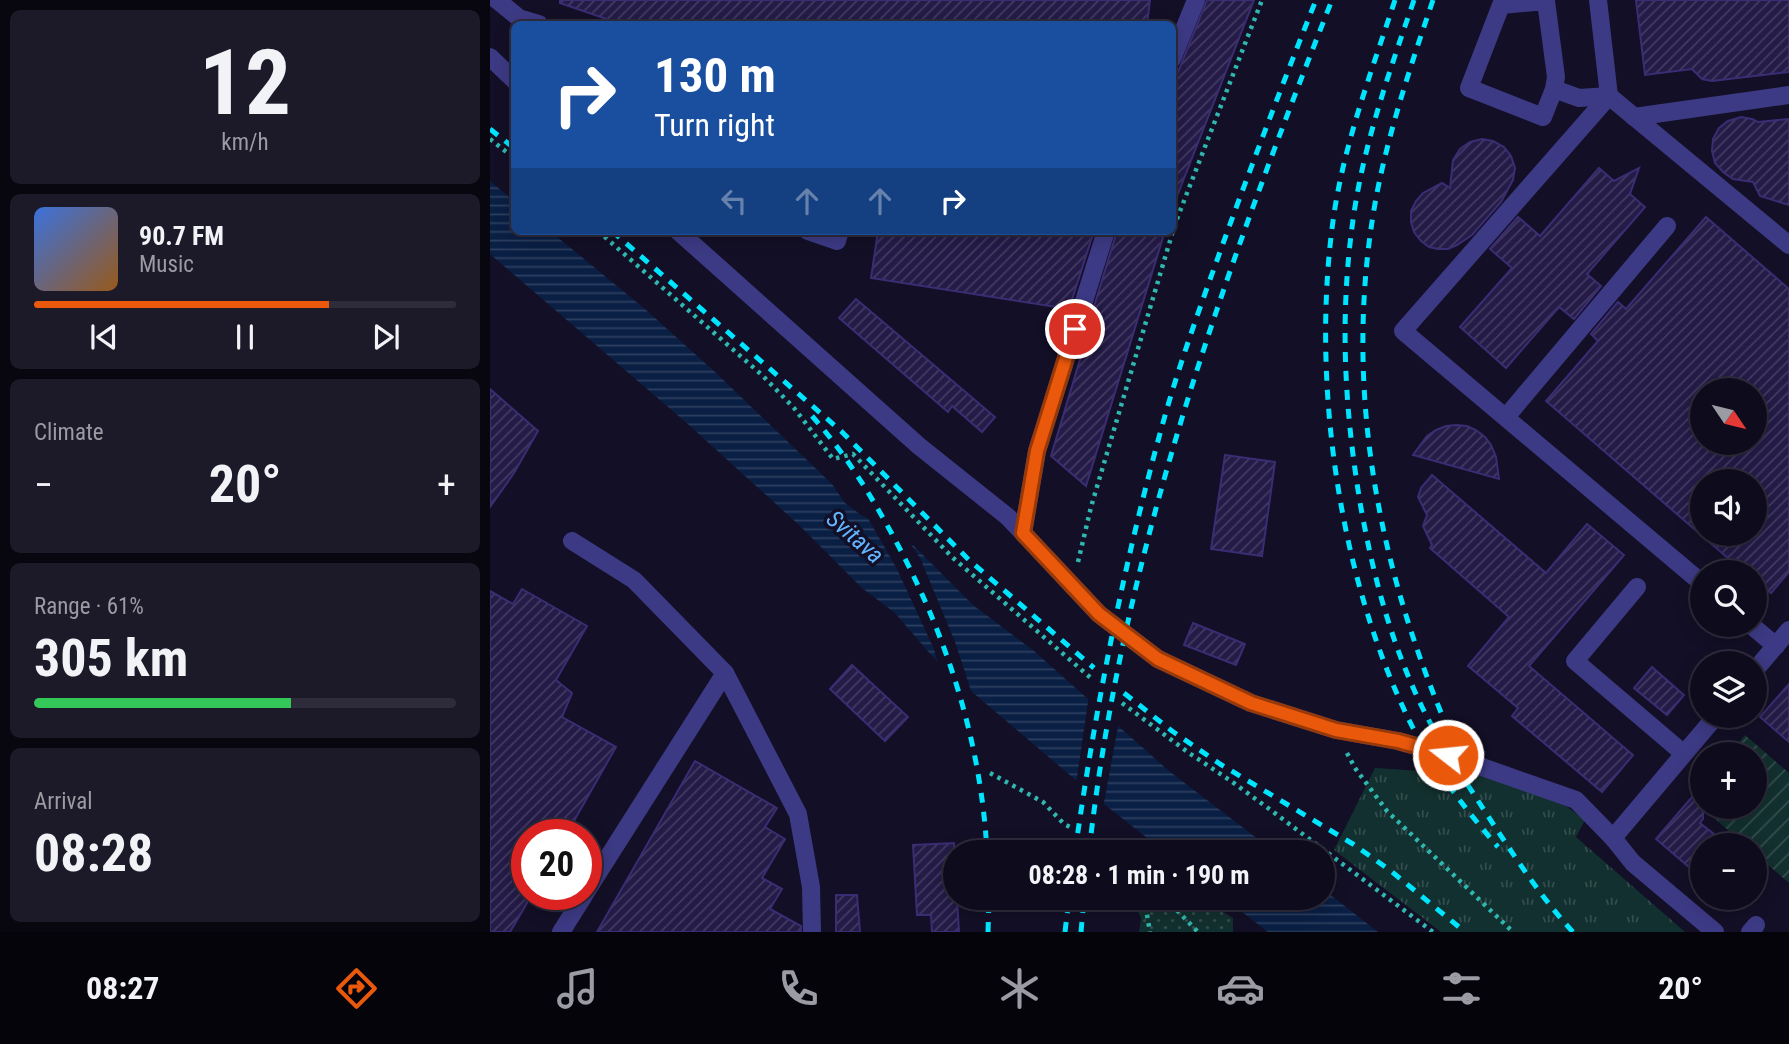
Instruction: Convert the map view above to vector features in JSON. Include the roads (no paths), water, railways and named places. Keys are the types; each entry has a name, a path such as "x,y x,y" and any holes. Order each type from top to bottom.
{"street":[{"path":"496,0 520,21"},
{"path":"1176,49 1196,0"},
{"path":"1598,0 1609,96 1789,245"},
{"path":"1546,1 1556,77 1553,89 1543,117 1469,88 1500,5 1546,1"},
{"path":"490,57 511,77"},
{"path":"1553,89 1579,98 1609,96"},
{"path":"1634,117 1789,95"},
{"path":"1609,96 1403,331 1690,573"},
{"path":"1506,417 1667,226"},
{"path":"682,235 919,446 1008,517 1099,614 1158,659 1251,703 1336,730 1398,741 1437,752 1576,800 1633,863 1715,932"},
{"path":"820,235 837,241 838,235"},
{"path":"1023,533 1037,451 1105,235"},
{"path":"572,541 634,580 726,673 798,814 811,887 811,932"},
{"path":"1637,587 1575,661 1683,753"},
{"path":"1767,656 1789,630"},
{"path":"1765,637 1776,646"},
{"path":"602,868 726,673"},
{"path":"1613,838 1705,728"},
{"path":"561,932 575,910"}],"water":[{"name":"Svitava","path":"490,181 511,198 511,235 555,235 645,309 715,372 832,484 845,503 914,546 973,605 1034,651 1169,771 1259,840 1150,840 932,656 895,613 862,588 799,525 689,425 490,254"},
{"path":"1335,898 1378,932 1268,932 1240,910 1335,910"}],"railway":[{"path":"1077,840 1113,631 1137,521 1166,412 1229,227 1316,0"},
{"path":"1091,840 1104,741 1126,632 1182,418 1253,208 1332,0"},
{"path":"1395,0 1352,133 1334,214 1327,277 1326,342 1336,476 1348,542 1365,606 1386,668 1412,726 1430,758 1498,847"},
{"path":"1414,0 1371,132 1349,250 1345,324 1347,398 1361,508 1385,610 1423,709 1453,762 1516,859 1573,932"},
{"path":"1433,0 1381,173 1366,271 1363,344 1366,416 1375,487 1390,558 1434,696 1463,763"},
{"path":"490,129 511,146"},
{"path":"617,235 841,431 969,560 1094,668"},
{"path":"812,416 845,458 874,503 929,610 969,728 986,840"},
{"path":"1124,693 1220,764 1353,844 1391,871 1465,932"},
{"path":"988,932 989,910"},
{"path":"1065,932 1068,910"},
{"path":"1081,932 1083,910"}]}
